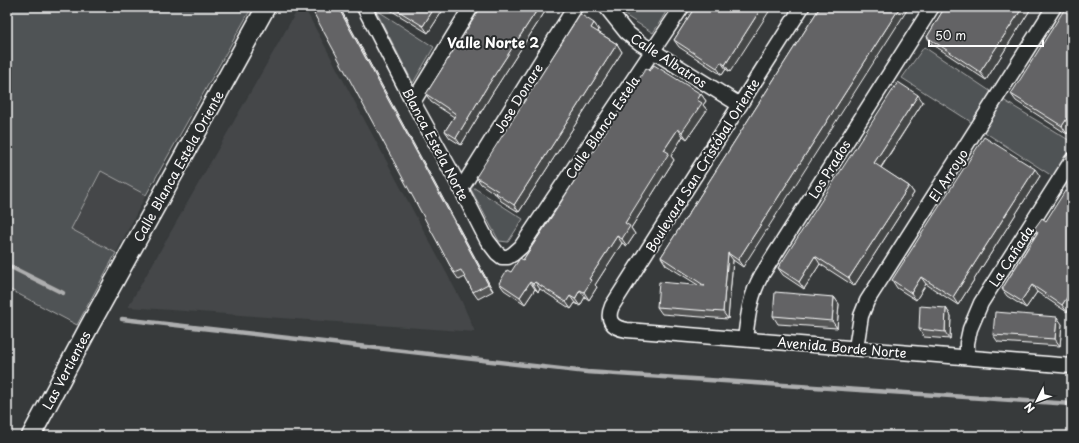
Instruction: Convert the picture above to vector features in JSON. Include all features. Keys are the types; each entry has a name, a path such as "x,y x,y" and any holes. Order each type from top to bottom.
{"street":[{"name":"Calle Blanca Estela Oriente","path":"90,325 266,7"},
{"path":"413,102 471,7"},
{"name":"Jose Donare","path":"461,189 575,7"},
{"name":"Calle Albatros","path":"606,7 626,32 640,43 740,105"},
{"name":"Calle Blanca Estela","path":"521,247 682,7"},
{"name":"Boulevard San Cristóbal Oriente","path":"613,324 609,313 612,306 802,7"},
{"name":"Los Prados","path":"745,339 749,307 754,290 761,276 932,7"},
{"name":"El Arroyo","path":"856,348 860,316 867,301 1054,7"},
{"name":"Blanca Estela Norte","path":"366,8 413,102 461,189 486,240 497,254 502,257 514,254 521,247"},
{"name":"La Cañada","path":"967,357 967,343 974,316 1072,160"},
{"name":"Avenida Borde Norte","path":"613,324 619,328 627,330 1072,366"},
{"name":"Las Vertientes","path":"31,436 90,325"}],"shaded area":[{"path":"7,7 252,7 146,195 101,171 71,229 116,253 77,325 7,288"},
{"path":"299,7 304,7 462,302 475,332 128,307"},
{"path":"619,7 669,7 653,33 623,14"},
{"path":"375,9 434,47 413,83"},
{"path":"924,47 1008,103 1072,142 1072,192 1049,174 902,78"},
{"path":"102,171 146,195 116,253 71,229"},
{"path":"468,184 523,219 508,242 499,241"}],"building":[{"path":"316,7 338,7 488,284 473,292 461,270 454,273 312,10"},
{"path":"392,7 435,7 423,26"},
{"path":"481,7 539,7 488,85 456,138 445,131 456,114 426,94"},
{"path":"695,7 762,7 725,65 721,62 717,68 674,40"},
{"path":"820,7 900,7 738,260 728,253 723,312 657,307 659,282 705,286 661,257"},
{"path":"945,7 1023,7 980,72 927,37"},
{"path":"1066,7 1072,7 1072,111 1062,126 1011,94"},
{"path":"580,14 594,23 591,28 617,44 514,205 496,193 498,191 476,177"},
{"path":"654,65 701,94 697,100 702,103 682,132 678,129 664,150 669,153 625,223 630,226 622,239 617,236 589,279 592,280 584,292 580,290 575,299 570,296 566,302 535,282 533,284 530,282 520,297 499,283 507,270 511,272 520,258 523,260 646,68 650,71"},
{"path":"898,82 918,95 874,163 909,186 849,278 815,256 799,282 778,268"},
{"path":"984,137 1035,169 953,297 921,277 911,293 892,280"},
{"path":"1065,191 1072,195 1072,290 1062,305 1032,285 1021,301 1002,289 1038,232 1034,229 1042,218 1046,221"},
{"path":"775,292 834,297 832,321 773,316"},
{"path":"920,306 946,308 945,332 919,329"},
{"path":"995,312 1057,317 1055,339 993,335"}],"waterway":[{"path":"7,265 63,293"},
{"path":"122,319 587,372 1072,404"}],"district":[{"name":"Valle Norte 2","path":"493,42"}]}
